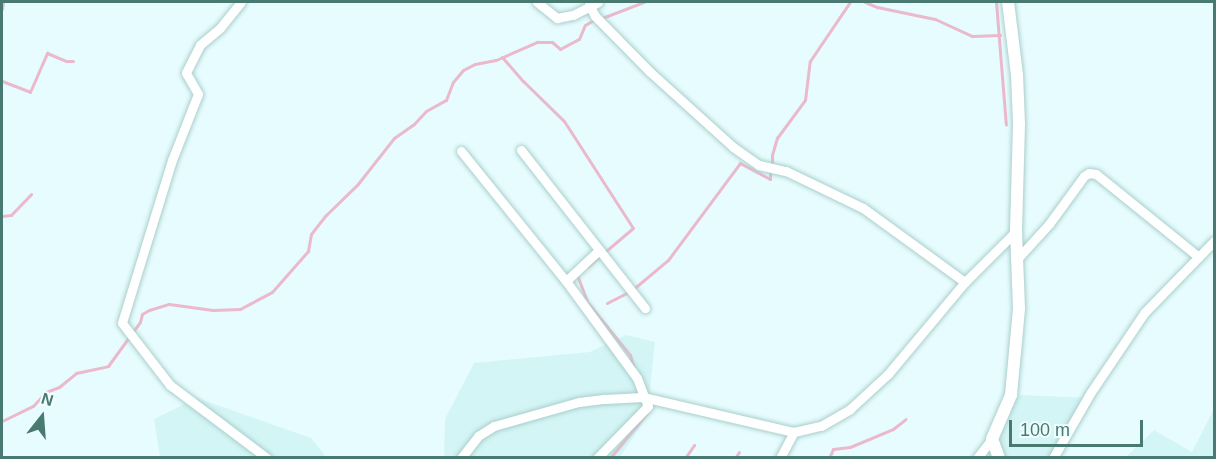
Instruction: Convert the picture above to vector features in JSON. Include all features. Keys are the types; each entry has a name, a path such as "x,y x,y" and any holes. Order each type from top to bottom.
{"street":[{"path":"241,2 220,28 200,45 186,73 198,94 172,160 122,323 170,385 267,458"},
{"path":"537,2 557,18 573,15 593,3 595,16 649,71 733,147 759,165 786,171 863,208 965,282"},
{"path":"977,458 992,439 1011,395 1017,351 1016,231 1020,124 1017,75 1008,2"},
{"path":"521,150 645,308"},
{"path":"461,151 566,281 637,378 648,406 597,458"},
{"path":"1018,258 1049,224 1084,176 1089,173 1096,174 1199,257"},
{"path":"461,458 478,435 494,426 519,417 579,402 643,397 794,432 821,426 850,409 888,374 965,282 1016,231"},
{"path":"1053,458 1091,392 1144,313 1215,241"},
{"path":"566,281 599,250"},
{"path":"780,458 794,432"},
{"path":"992,439 999,458"}],"shaded area":[{"path":"626,335 655,342 648,407 640,427 620,457 444,458 445,419 474,363 590,352"},
{"path":"1019,395 1093,398 1057,452 1062,457 979,458"},
{"path":"197,398 311,438 326,457 160,457 154,419"},
{"path":"1214,409 1214,457 1126,457 1154,430 1192,452"}],"waterway":[{"path":"2,9 3,2"},
{"path":"602,18 644,2"},
{"path":"772,165 772,155 777,138 805,100 810,61 850,2"},
{"path":"865,2 877,7 935,19 972,36 1000,35"},
{"path":"996,2 1006,125"},
{"path":"2,421 33,406 46,392 59,387 76,373 108,366 140,322 142,314 149,310 169,304 213,310 240,309 272,292 308,251 311,234 325,216 357,185 394,138 414,124 426,111 446,100 453,82 463,70 475,64 496,60 537,42 552,42 560,49 579,39 585,25 592,21"},
{"path":"2,81 30,92 47,53 66,61 73,61"},
{"path":"502,57 564,121 633,228 587,267"},
{"path":"607,303 631,291 668,260 740,163 770,179 770,173"},
{"path":"2,216 11,215 31,194"},
{"path":"579,273 577,275 588,303 630,355 634,368"},
{"path":"610,458 647,413"},
{"path":"829,458 833,449 850,447 893,429 906,419"},
{"path":"685,458 694,445"},
{"path":"735,458 739,452"}]}
